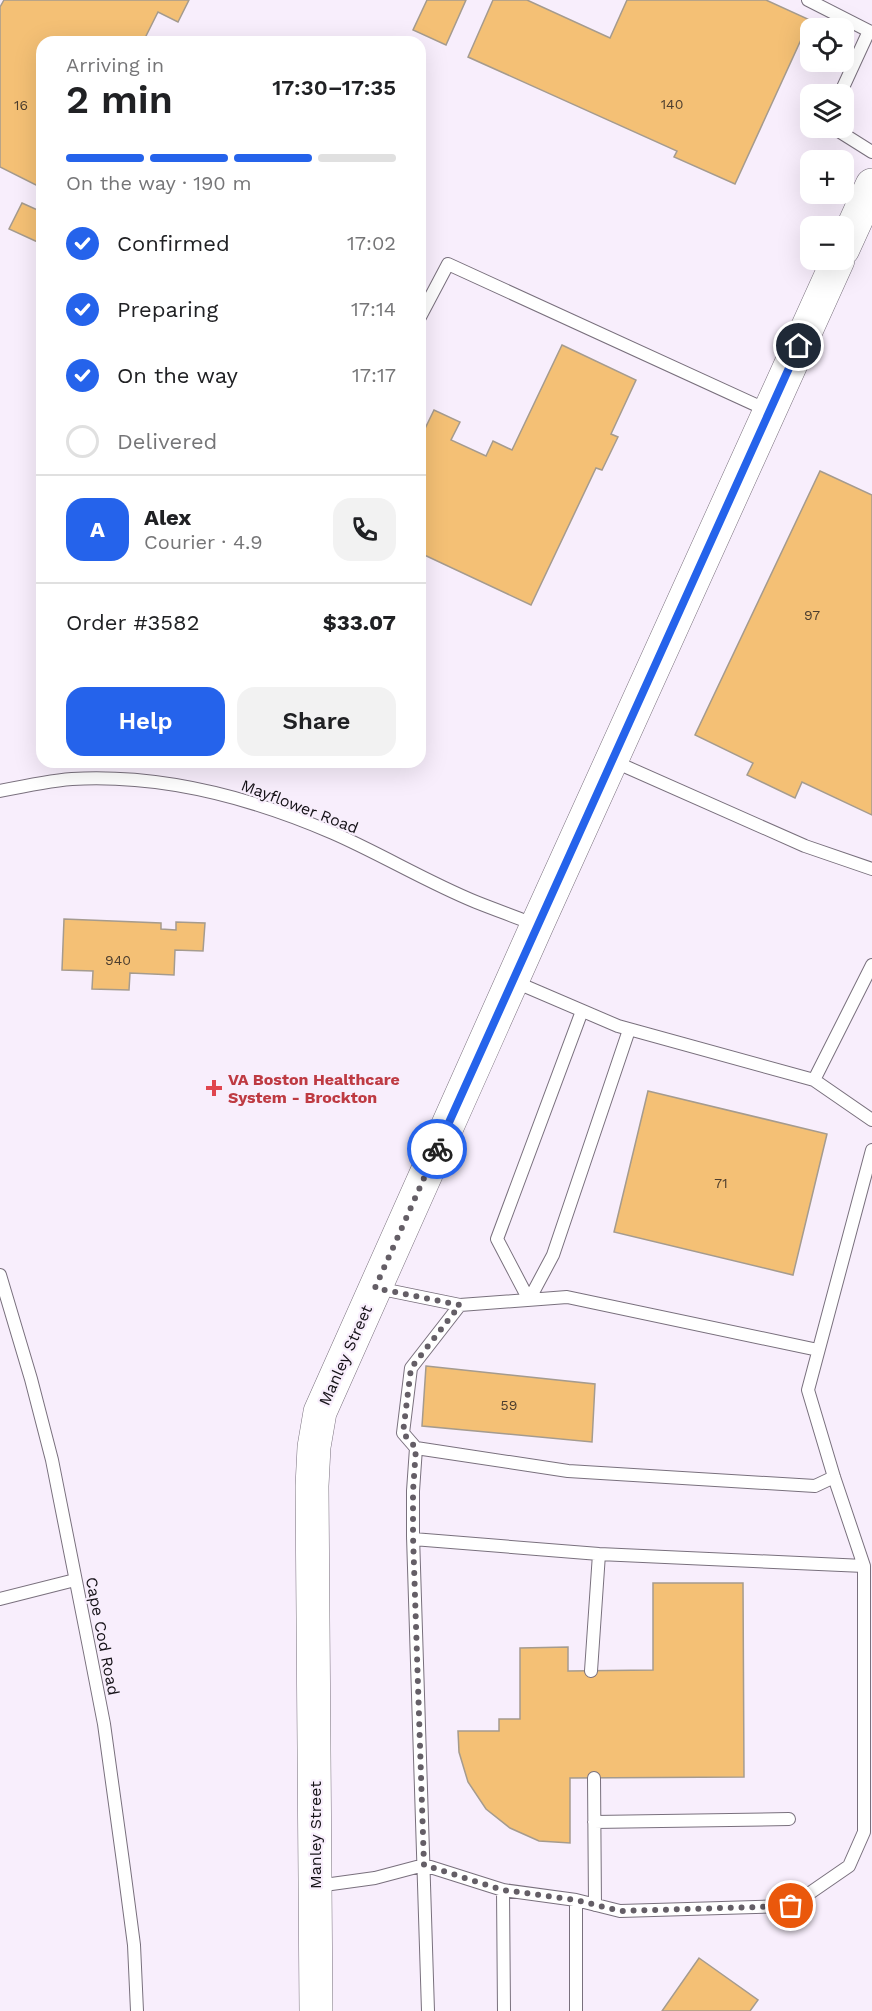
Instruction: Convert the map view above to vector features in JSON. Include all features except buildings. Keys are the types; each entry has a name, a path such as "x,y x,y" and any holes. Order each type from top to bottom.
{"main road":[{"path":"854,225 872,185"},
{"name":"Manley Street","path":"316,2011 312,1486 314,1447 320,1412 537,925 833,270"}],"lane":[{"path":"808,0 870,32 845,84"},
{"path":"850,138 872,152"},
{"path":"426,306 448,264 770,411"},
{"path":"612,760 806,846 872,869"},
{"name":"Mayflower Road","path":"0,791 37,783 98,779 179,786 224,796 267,808 333,833 475,902 537,925"},
{"path":"814,1080 872,965"},
{"path":"512,981 629,1030 814,1080 872,1120"},
{"path":"529,1300 497,1239 582,1011"},
{"path":"529,1300 553,1255 629,1030"},
{"path":"315,1886 375,1878 424,1865 503,1890 576,1900 620,1911 791,1906 849,1866 864,1832 864,1566 808,1390 872,1150"},
{"name":"Cape Cod Road","path":"0,1275 44,1430 90,1652 105,1735 134,1945 137,2011"},
{"path":"375,1288 460,1305 567,1297 819,1350"},
{"path":"460,1305 411,1368 403,1433 416,1448 568,1470 815,1486 834,1477"},
{"path":"416,1448 413,1539 428,2011"},
{"path":"413,1539 599,1554 864,1566"},
{"path":"591,1671 599,1554"},
{"path":"0,1599 75,1580"},
{"path":"594,1778 595,1905"},
{"path":"594,1822 789,1819"},
{"path":"503,1890 504,2011"},
{"path":"576,1900 576,2011"}],"way so far":[{"path":"437,1149 375,1288 460,1305 411,1368 403,1433 416,1448 413,1536 424,1865 503,1890 576,1900 620,1911 791,1906"}],"place":[{"name":"VA Boston Healthcare System - Brockton","path":"214,1088"}],"route":[{"path":"437,1149 799,346"}]}
